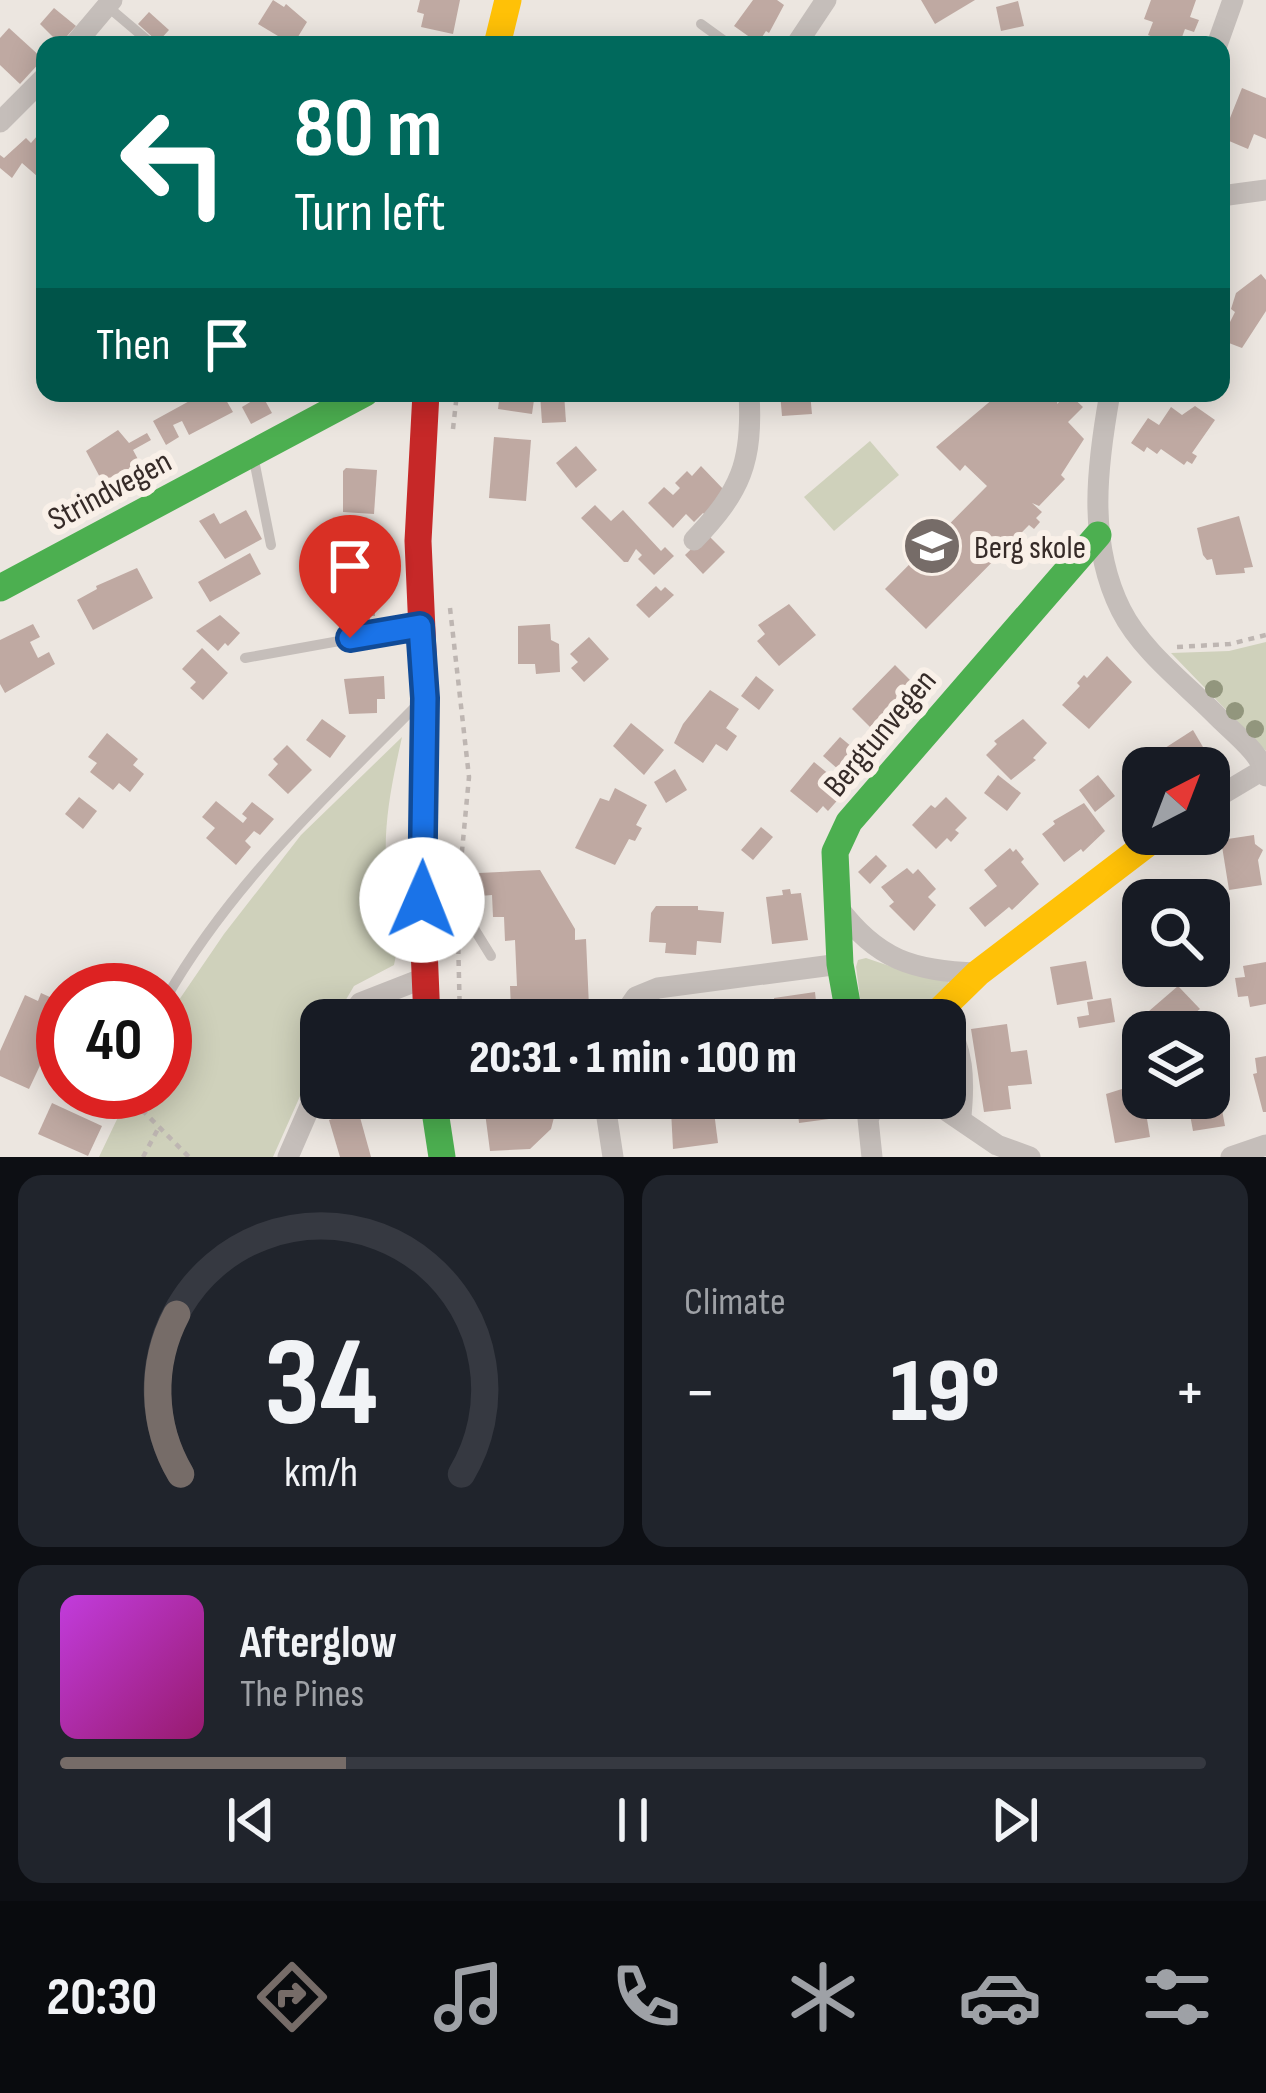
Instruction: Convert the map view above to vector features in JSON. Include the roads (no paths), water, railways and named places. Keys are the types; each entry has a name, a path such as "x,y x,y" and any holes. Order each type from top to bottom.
{"street":[{"path":"499,36 508,0"},
{"path":"802,36 826,0"},
{"path":"1220,36 1233,0"},
{"path":"82,36 109,3"},
{"path":"0,122 36,92"},
{"path":"1230,195 1266,190"},
{"name":"Strindvegen","path":"0,588 348,402"},
{"path":"426,402 418,541 425,698 426,999"},
{"path":"694,540 736,492 745,469 749,402"},
{"path":"1108,402 1099,457 1098,535 1122,612 1148,648 1266,771 1230,791"},
{"name":"Bergtunvegen","path":"846,999 835,852 849,822 1098,535"},
{"path":"950,999 1133,855"},
{"path":"837,906 878,951 909,965 979,973"},
{"path":"635,999 658,988 840,964"},
{"path":"370,999 424,978"},
{"path":"287,1157 304,1119"},
{"path":"436,1119 442,1157"},
{"path":"607,1119 613,1157"},
{"path":"867,1119 872,1157"},
{"path":"958,1119 997,1145 1030,1157"},
{"path":"1231,1157 1266,1145"}],"lane":[{"path":"109,3 144,36"},
{"path":"701,24 718,36"},
{"path":"251,452 271,544"},
{"path":"244,658 420,626"},
{"path":"186,963 263,860 425,698"},
{"path":"422,900 458,901 491,956"},
{"path":"966,1064 966,1108"},
{"path":"965,1119 965,1124"}],"place":[{"name":"Berg skole","path":"932,546"}]}
